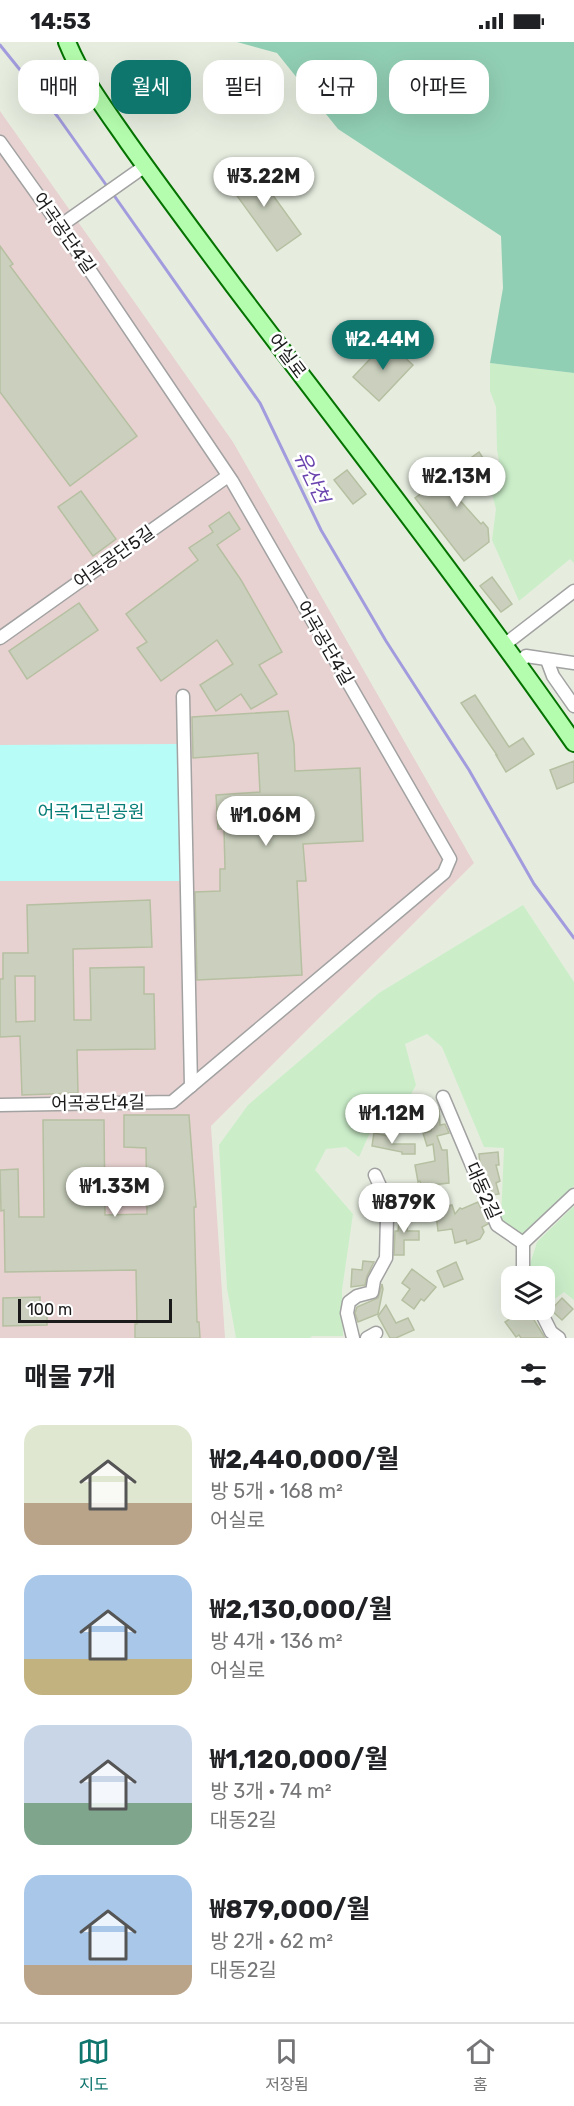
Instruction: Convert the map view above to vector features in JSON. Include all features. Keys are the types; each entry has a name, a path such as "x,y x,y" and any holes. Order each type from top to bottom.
{"main road":[{"name":"어실로","path":"67,42 74,60 139,171 504,645 574,743"}],"street":[{"name":"어곡공단4길","path":"0,142 60,226 228,476 450,859 444,873 172,1102 0,1105"},
{"path":"60,226 139,171"},
{"name":"어곡공단5길","path":"0,638 228,476"},
{"path":"504,645 574,591"},
{"path":"518,664 526,656 574,663"},
{"path":"547,660 553,676 574,706"},
{"path":"183,696 191,1086"},
{"name":"대동2길","path":"443,1097 497,1225 523,1243"},
{"path":"353,1338 347,1313 349,1302 357,1296 372,1292 374,1280 386,1258 387,1217 384,1195 375,1175"},
{"path":"524,1266 523,1243 574,1195"},
{"path":"545,1320 551,1332 559,1338"}],"shaded area":[{"path":"0,111 233,442 474,863 211,1126 225,1338 0,1338"}],"green space":[{"path":"237,42 574,42 574,373 490,363 503,288 501,236 338,129 326,114 377,114 377,60 296,60 296,77 277,53"},
{"path":"490,363 574,373 574,563 570,559 519,601 492,540 496,509 492,494 500,466 497,450 496,407 490,391"},
{"name":"어곡1근린공원","path":"178,744 182,881 0,881 0,745"},
{"path":"523,905 574,982 574,1186 522,1234 501,1219 504,1148 484,1147 442,1047 427,1034 405,1044 416,1085 393,1128 372,1128 359,1157 346,1147 326,1149 315,1170 353,1214 342,1290 343,1336 236,1338 227,1288 219,1145 248,1105 379,993"},
{"path":"574,1206 574,1300 564,1292 555,1299 555,1266 530,1266 537,1242"}],"building":[{"path":"251,165 301,234 277,251 227,182"},
{"path":"0,246 13,264 10,266 137,436 70,486 0,392"},
{"path":"387,341 413,365 379,401 353,377"},
{"path":"479,452 485,461 481,478 456,496 481,524 483,522 488,528 489,542 464,561 415,498"},
{"path":"347,470 366,494 353,504 334,480"},
{"path":"81,491 116,539 93,556 58,507"},
{"path":"229,512 240,529 217,545 241,580 282,652 259,665 277,694 251,709 241,694 216,711 200,685 233,664 217,640 161,681 137,648 147,642 126,614 198,560 189,548 213,532 209,526"},
{"path":"492,577 512,604 501,612 480,586"},
{"path":"79,603 98,630 27,679 9,651"},
{"path":"475,695 509,747 523,738 534,754 506,772 461,703"},
{"path":"288,711 294,744 295,771 360,768 363,841 303,844 306,881 297,881 302,975 197,980 195,892 220,891 220,869 225,869 224,829 218,829 216,795 260,792 258,753 193,758 192,717"},
{"path":"574,761 574,782 557,789 550,770"},
{"path":"150,900 152,947 73,949 74,1020 91,1020 90,968 144,967 144,994 154,994 155,1049 77,1050 78,1093 22,1095 20,1036 0,1037 0,979 3,979 3,953 28,953 27,905","holes":["15,976 35,976 35,1021 16,1022"]},
{"path":"432,1109 439,1109 440,1125 445,1124 449,1133 437,1136 442,1150 447,1150 449,1183 432,1185 441,1208 452,1205 455,1214 460,1208 478,1202 488,1224 482,1227 484,1232 480,1239 467,1244 466,1240 455,1243 452,1229 438,1231 436,1214 410,1213 411,1205 429,1206 420,1181 418,1182 415,1165 435,1161 433,1144 427,1146 423,1133 431,1131"},
{"path":"124,1115 189,1115 196,1207 194,1207 197,1322 199,1322 200,1338 135,1338 136,1270 5,1272 4,1210 1,1211 0,1170 18,1169 19,1217 44,1217 43,1120 104,1120 105,1215 147,1214 146,1148 124,1147"},
{"path":"374,1133 393,1137 392,1144 415,1144 415,1154 402,1154 402,1152 372,1146"},
{"path":"498,1152 499,1165 496,1165 500,1181 496,1183 499,1194 493,1195 480,1164 479,1154"},
{"path":"400,1212 409,1213 407,1231 419,1231 419,1240 404,1240 404,1255 394,1255 395,1231 398,1231"},
{"path":"363,1261 374,1262 365,1285 351,1287 352,1269 362,1270"},
{"path":"456,1262 463,1279 444,1287 437,1271"},
{"path":"412,1269 436,1287 424,1301 421,1299 414,1309 402,1300 410,1289 402,1283"},
{"path":"382,1284 378,1314 358,1322 355,1313 357,1307 378,1298"},
{"path":"40,1297 40,1310 47,1310 47,1325 3,1326 3,1298"},
{"path":"562,1298 573,1309 562,1320 555,1314 555,1306"},
{"path":"386,1305 396,1323 408,1318 414,1330 396,1338 390,1338 378,1316"},
{"path":"534,1320 545,1338 521,1338 519,1335 516,1337 505,1322"}],"waterway":[{"name":"유산천","path":"0,45 58,117 109,189"},
{"name":"유산천","path":"113,194 260,403 321,530 386,641 469,770 534,884 574,938"}]}
